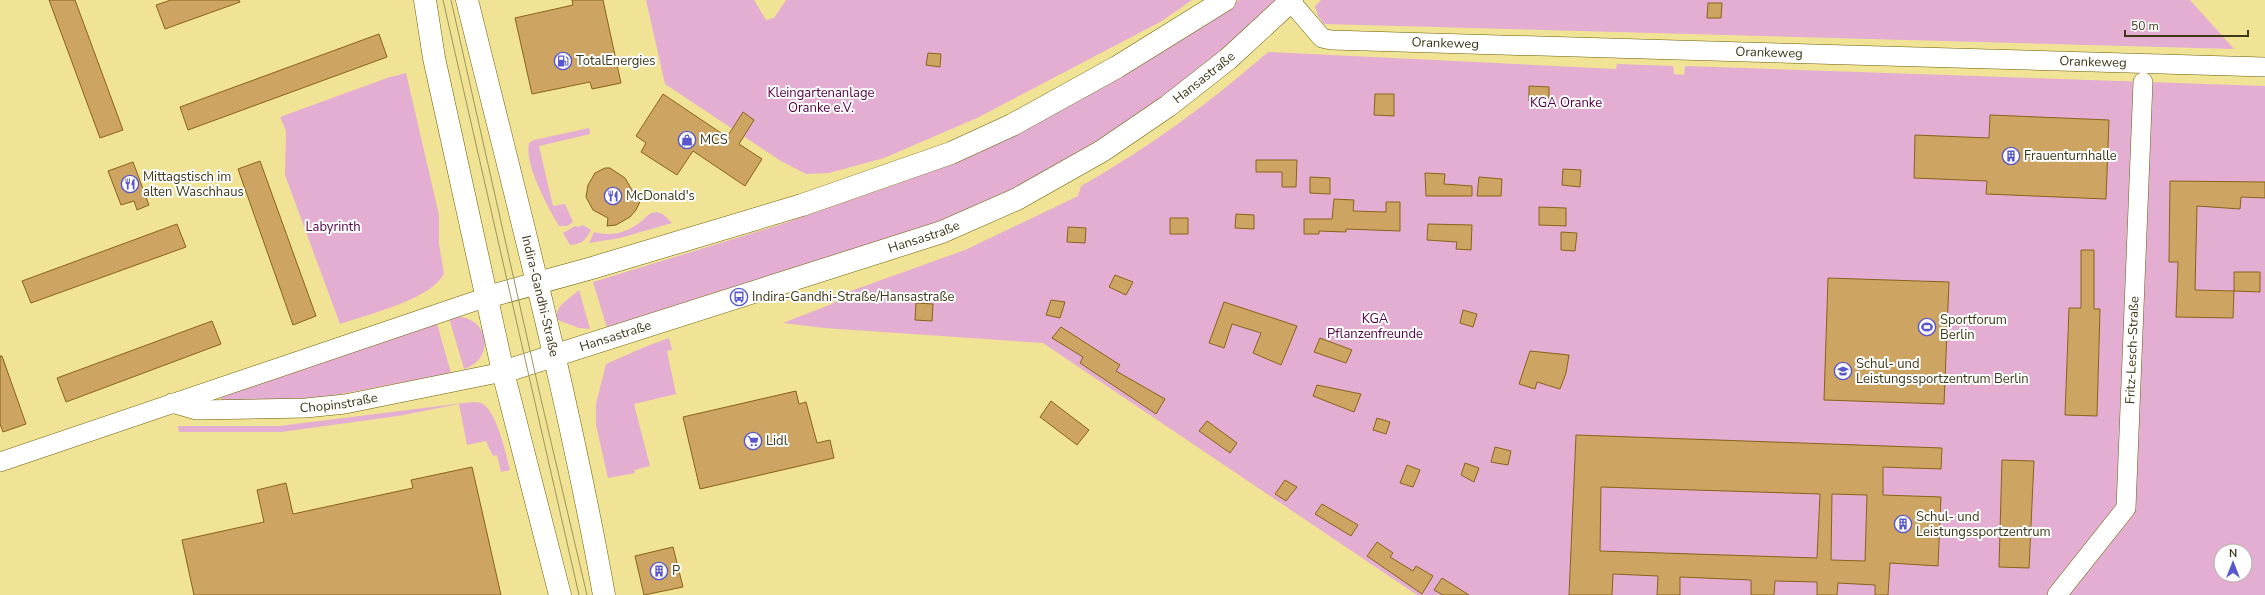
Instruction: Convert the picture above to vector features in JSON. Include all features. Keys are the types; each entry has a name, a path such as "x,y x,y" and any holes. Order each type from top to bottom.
{"main road":[{"path":"425,0 434,58 503,372 560,595"},
{"name":"Indira-Gandhi-Straße","path":"467,0 556,356 587,502 604,595"},
{"path":"487,297 802,205 951,153 1012,125 1117,66 1225,0"},
{"name":"Hansastraße","path":"503,372 942,232 1017,199 1102,151 1168,106 1228,59 1292,1"}],"street":[{"name":"Orankeweg","path":"1292,1 1322,38 1331,40 2265,67"},
{"name":"Fritz-Lesch-Straße","path":"2056,595 2126,508 2143,82"},
{"path":"0,462 268,369 487,297"},
{"name":"Chopinstraße","path":"172,403 197,410 306,408 346,404 503,372"}],"green space":[{"name":"Kleingartenanlage Oranke e.V.","path":"646,0 754,0 766,20 774,18 786,0 1192,0 1162,21 977,118 884,158 829,173 806,174 781,161 665,84"},
{"path":"1239,0 1279,0 1209,65 1091,148 1005,193 932,224 607,328 593,282 779,225 897,184 1006,137 1203,26"},
{"path":"1321,0 2190,0 2234,49 1324,24 1318,16 1315,6"},
{"path":"1268,52 1616,69 1617,64 1673,66 1674,74 1684,75 1685,66 2265,86 2265,595 1417,595 1043,343 824,328 783,323 832,304 848,292 965,250 1078,196 1081,186 1155,140 1223,89"},
{"name":"Labyrinth","path":"406,73 439,215 439,244 444,273 427,291 413,298 398,305 340,324 285,175 286,131 280,117 387,78"},
{"path":"589,128 590,134 539,146 553,206 565,204 573,222 567,226 559,226 543,197 533,174 528,152 529,143 534,140"},
{"path":"656,212 663,214 672,223 620,238 589,243 594,232 607,234 620,233 631,228 648,215"},
{"path":"583,225 591,230 587,237 578,244 570,245 563,233 575,226 578,227"},
{"path":"579,290 590,329 579,328 558,320 556,315 560,306"},
{"path":"462,317 479,326 485,342 484,350 480,358 464,369 449,318"},
{"path":"436,320 451,373 320,398 222,401 221,396"},
{"path":"669,338 672,350 667,351 676,394 634,404 650,466 634,470 635,473 608,478 596,425 596,404 606,364"},
{"path":"472,402 481,403 487,407 492,414 500,434 510,470 501,472 497,455 493,456 486,441 467,445 459,404 398,416 281,432 179,432 178,426 279,426"}],"building":[{"path":"49,0 75,0 123,130 100,138"},
{"path":"171,0 239,0 240,2 165,29 156,5"},
{"path":"572,0 603,0 621,83 592,89 590,82 532,94 515,18 573,5"},
{"path":"1708,3 1722,3 1721,18 1707,18"},
{"path":"379,34 387,57 188,130 180,107"},
{"path":"928,53 941,54 940,67 926,65"},
{"path":"1529,86 1549,87 1549,102 1529,101"},
{"name":"MCS","path":"663,94 727,137 743,112 754,120 739,144 762,159 745,186 693,151 677,175 641,152 646,143 636,136"},
{"path":"1375,94 1394,94 1394,116 1374,115"},
{"name":"Frauenturnhalle","path":"1990,115 2109,120 2106,199 1986,194 1987,181 1914,178 1915,135 1989,138"},
{"path":"1256,160 1297,160 1296,187 1282,187 1282,172 1256,172"},
{"path":"260,161 316,316 293,325 238,169"},
{"path":"133,162 149,205 137,210 134,201 121,205 108,171"},
{"name":"McDonald's","path":"605,168 610,168 625,178 635,195 643,195 636,210 630,217 616,225 607,226 608,218 593,210 586,197 588,185 595,173"},
{"path":"1563,169 1581,170 1580,187 1562,185"},
{"path":"1425,173 1445,174 1444,184 1472,186 1472,196 1426,196"},
{"path":"1310,177 1330,178 1330,194 1310,193"},
{"path":"1479,177 1502,179 1501,196 1477,196"},
{"path":"2170,181 2265,182 2265,198 2241,197 2240,209 2197,206 2195,290 2234,291 2233,318 2176,317 2178,262 2169,262"},
{"path":"1334,199 1354,200 1353,211 1386,212 1386,202 1400,202 1400,231 1346,229 1346,232 1319,231 1319,234 1304,234 1304,219 1332,219"},
{"path":"1539,207 1566,208 1566,226 1539,225"},
{"path":"1236,214 1254,215 1254,229 1235,228"},
{"path":"1170,218 1188,218 1188,234 1170,234"},
{"path":"177,224 186,247 31,303 22,281"},
{"path":"1428,224 1472,225 1471,250 1456,249 1457,242 1427,240"},
{"path":"1068,227 1086,228 1085,243 1067,242"},
{"path":"1561,232 1577,233 1575,251 1561,250"},
{"path":"2081,250 2094,250 2094,309 2100,309 2097,416 2065,415 2069,308 2081,308"},
{"path":"2234,272 2260,272 2260,292 2234,291"},
{"path":"1115,275 1133,282 1126,295 1109,287"},
{"path":"1828,278 1949,282 1944,404 1824,400"},
{"path":"1051,300 1065,302 1060,318 1046,315"},
{"path":"1224,302 1297,326 1281,365 1253,353 1261,333 1232,324 1224,348 1209,343"},
{"path":"916,303 933,304 932,321 915,320"},
{"path":"1463,310 1477,314 1473,327 1460,323"},
{"path":"212,321 221,344 66,402 57,378"},
{"path":"1061,327 1120,365 1116,371 1165,399 1156,414 1080,363 1083,357 1052,338"},
{"path":"1320,338 1352,350 1346,363 1314,352"},
{"path":"1530,351 1569,355 1566,373 1560,389 1537,382 1535,389 1519,384"},
{"path":"0,356 2,356 26,424 3,432 0,424"},
{"path":"1317,385 1361,394 1354,412 1313,396"},
{"name":"Lidl","path":"796,391 799,404 806,402 817,443 830,440 834,458 700,489 683,417"},
{"path":"1051,401 1089,430 1077,445 1040,417"},
{"path":"1377,418 1390,422 1386,434 1373,430"},
{"path":"1207,421 1237,443 1230,453 1199,431"},
{"name":"Schul- und Leistungssportzentrum","path":"1576,435 1942,448 1941,469 1883,467 1883,495 1941,497 1938,566 1890,563 1888,595 1875,595 1875,585 1838,583 1837,595 1817,595 1817,582 1775,581 1774,595 1751,595 1751,580 1680,577 1680,595 1657,595 1658,576 1613,574 1612,595 1569,595","holes":["1601,487 1820,494 1817,558 1600,551","1832,494 1867,495 1865,561 1831,560"]},
{"path":"1495,447 1511,451 1508,465 1491,462"},
{"path":"2002,460 2034,461 2029,568 1999,567"},
{"path":"1465,463 1479,468 1474,482 1461,475"},
{"path":"1407,465 1420,470 1413,487 1400,483"},
{"path":"472,467 501,595 194,595 182,540 264,522 257,490 286,483 293,514 413,488 411,480"},
{"path":"1285,480 1297,487 1286,501 1275,494"},
{"path":"1322,504 1358,525 1351,536 1315,514"},
{"path":"1377,542 1393,553 1390,557 1413,571 1416,566 1433,576 1422,594 1367,556"},
{"name":"P","path":"673,547 683,587 644,595 635,556"},
{"path":"1442,578 1469,595 1443,595 1434,590"}],"tram line":[{"path":"443,0 579,595"},
{"path":"451,0 540,395 587,595"}],"place":[{"name":"TotalEnergies","path":"563,61"},
{"name":"MCS","path":"687,140"},
{"name":"Frauenturnhalle","path":"2011,156"},
{"name":"Mittagstisch im alten Waschhaus","path":"130,184"},
{"name":"McDonald's","path":"613,196"},
{"name":"Indira-Gandhi-Straße/Hansastraße","path":"739,297"},
{"name":"Sportforum Berlin","path":"1927,327"},
{"name":"Schul- und Leistungssportzentrum Berlin","path":"1843,371"},
{"name":"Lidl","path":"753,441"},
{"name":"Schul- und Leistungssportzentrum","path":"1903,524"},
{"name":"P","path":"659,571"}],"park label":[{"name":"KGA Oranke","path":"1566,103"},
{"name":"KGA Pflanzenfreunde","path":"1375,326"}]}
